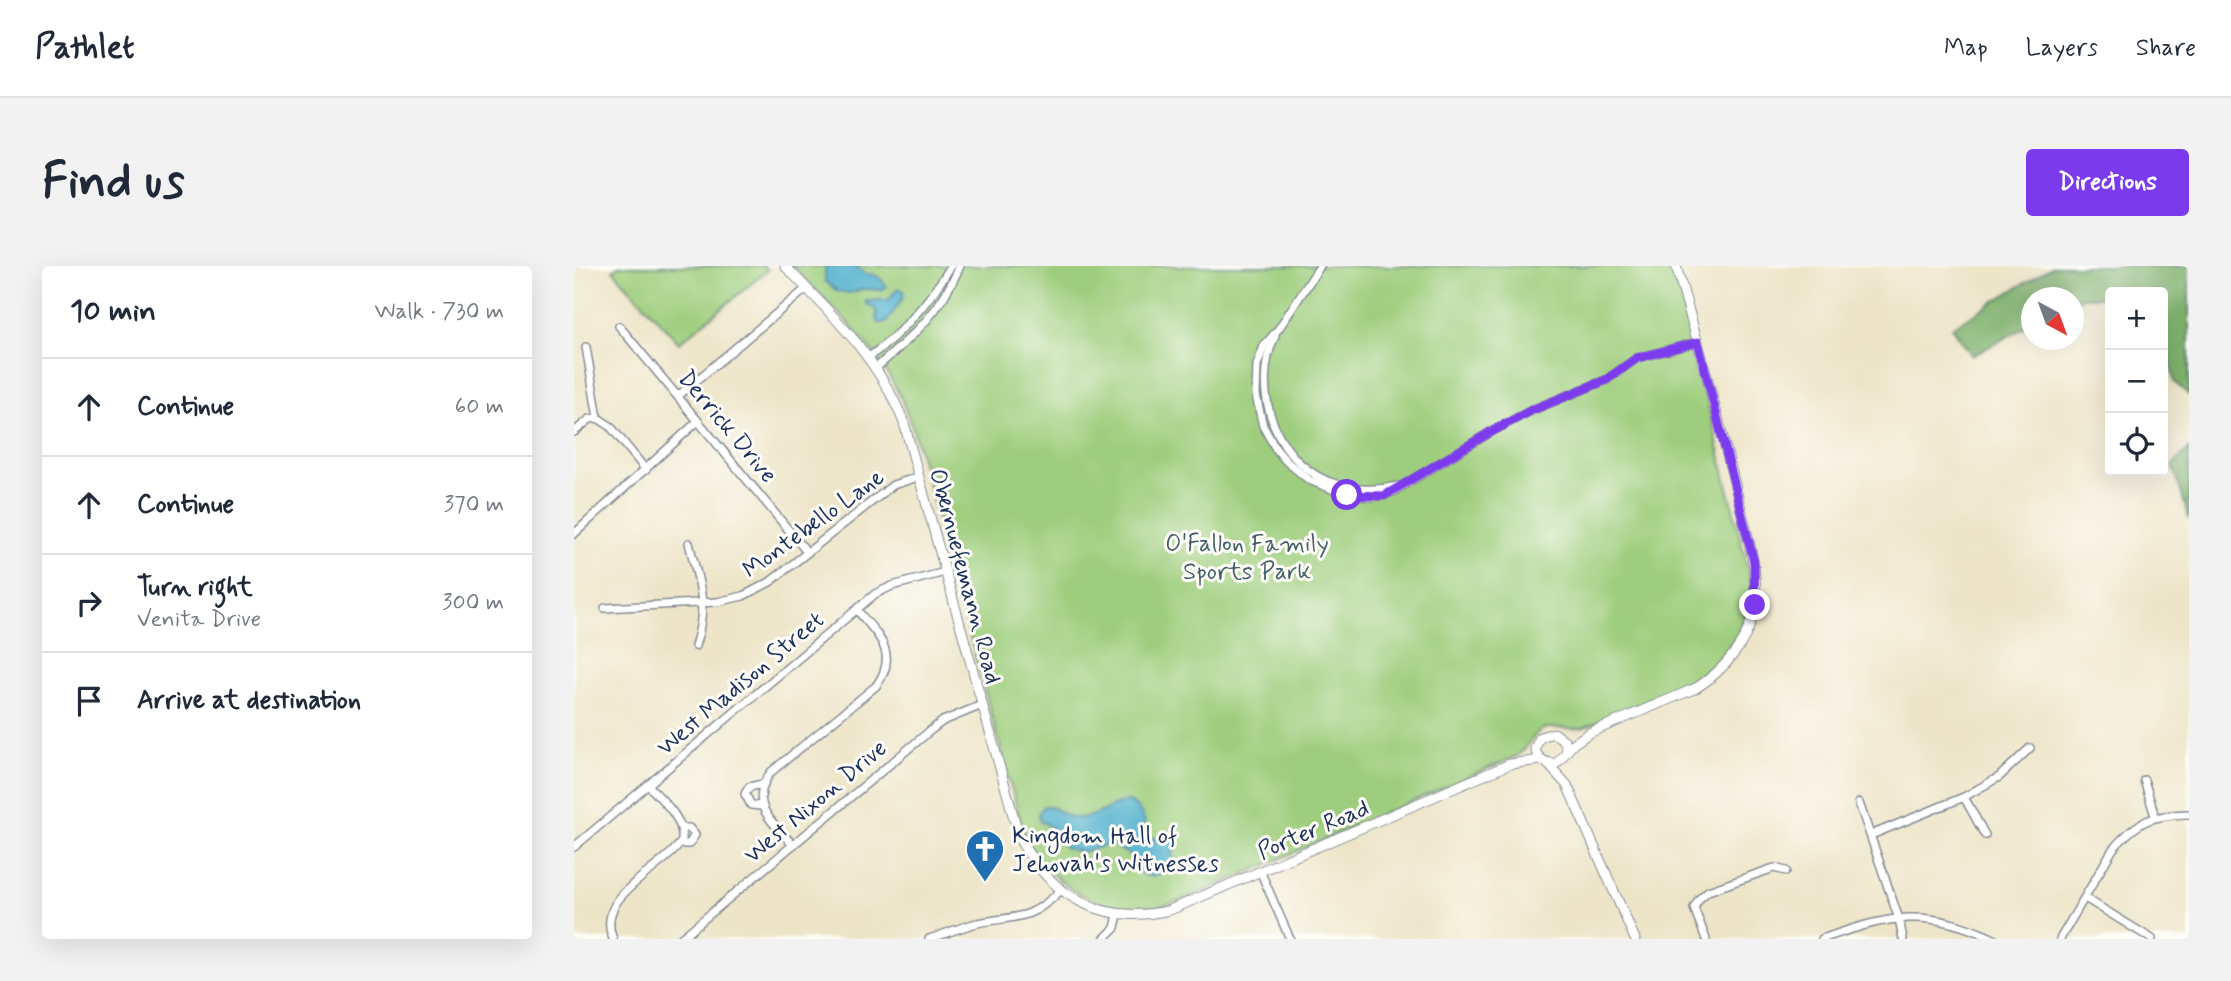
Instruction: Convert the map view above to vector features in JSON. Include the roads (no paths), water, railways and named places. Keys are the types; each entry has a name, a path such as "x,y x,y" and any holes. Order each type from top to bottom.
{"street":[{"name":"Obernuefemann Road","path":"785,266 869,357 888,385 904,423 1020,840 1030,857 1061,890 1086,905"},
{"path":"869,357 919,313 951,266"},
{"path":"877,367 909,341 930,318 947,293 960,266"},
{"path":"1320,266 1264,346 1257,365 1255,384 1260,417 1276,449 1296,471 1335,492 1360,497 1384,496 1514,419 1606,380 1637,358 1698,342"},
{"path":"1567,785 1536,752 1537,742 1549,733 1562,737 1589,733 1710,680 1734,654 1751,621 1755,605 1754,562 1676,266"},
{"path":"678,396 807,288"},
{"name":"Derrick Drive","path":"619,326 807,552"},
{"path":"586,347 598,418"},
{"path":"574,432 590,419 598,418 610,426 646,470"},
{"path":"574,534 698,421"},
{"name":"Montebello Lane","path":"605,608 704,602 743,596 770,582 893,485 918,477"},
{"path":"689,542 704,602 695,646"},
{"name":"West Madison Street","path":"574,847 882,590 945,572"},
{"path":"793,845 761,806 763,784 771,772 876,686 883,677 887,666 885,647 857,610"},
{"name":"West Nixon Drive","path":"680,939 931,730 950,718 982,705"},
{"path":"1544,761 1556,762 1589,733"},
{"path":"1562,737 1565,741 1563,764 1567,785 1635,939"},
{"name":"Porter Road","path":"1086,905 1118,914 1146,915 1170,911 1510,764 1532,749 1537,742"},
{"path":"1871,835 1964,797 1999,777 2030,748"},
{"name":"Porter Road","path":"1510,764 1544,761"},
{"path":"2144,780 2155,816"},
{"path":"761,806 751,804 745,794 749,787 763,784"},
{"path":"613,939 610,916 612,908 681,844 683,836 672,813 648,785"},
{"path":"1964,797 1985,835"},
{"path":"1859,803 1899,919 1903,939"},
{"path":"2060,939 2118,844 2132,830 2155,816 2189,814"},
{"path":"681,828 689,828 695,835 689,844 681,844"},
{"path":"574,833 584,839"},
{"path":"1706,939 1694,908 1708,891 1774,868 1786,871"},
{"path":"1261,873 1290,939"},
{"path":"929,939 974,924 1030,914 1045,906 1061,890"},
{"path":"2085,898 2152,939"},
{"path":"1104,939 1115,928 1118,914"},
{"path":"1822,939 1868,923 1926,917 1946,921 1994,939"}],"water":[{"path":"825,266 855,266 865,274 878,277 886,286 882,290 862,289 851,293 837,291 825,281"},
{"path":"898,288 904,291 903,298 886,323 879,323 876,320 877,311 866,301 888,300"},
{"path":"1127,801 1139,810 1146,832 1153,838 1173,839 1177,845 1172,854 1176,867 1152,877 1142,874 1134,858 1112,844 1081,852 1065,848 1053,828 1040,821 1039,813 1044,806 1078,818"}],"place":[{"name":"Kingdom Hall of Jehovah's Witnesses","path":"985,883"}],"park label":[{"name":"O'Fallon Family Sports Park","path":"1247,557"}]}
